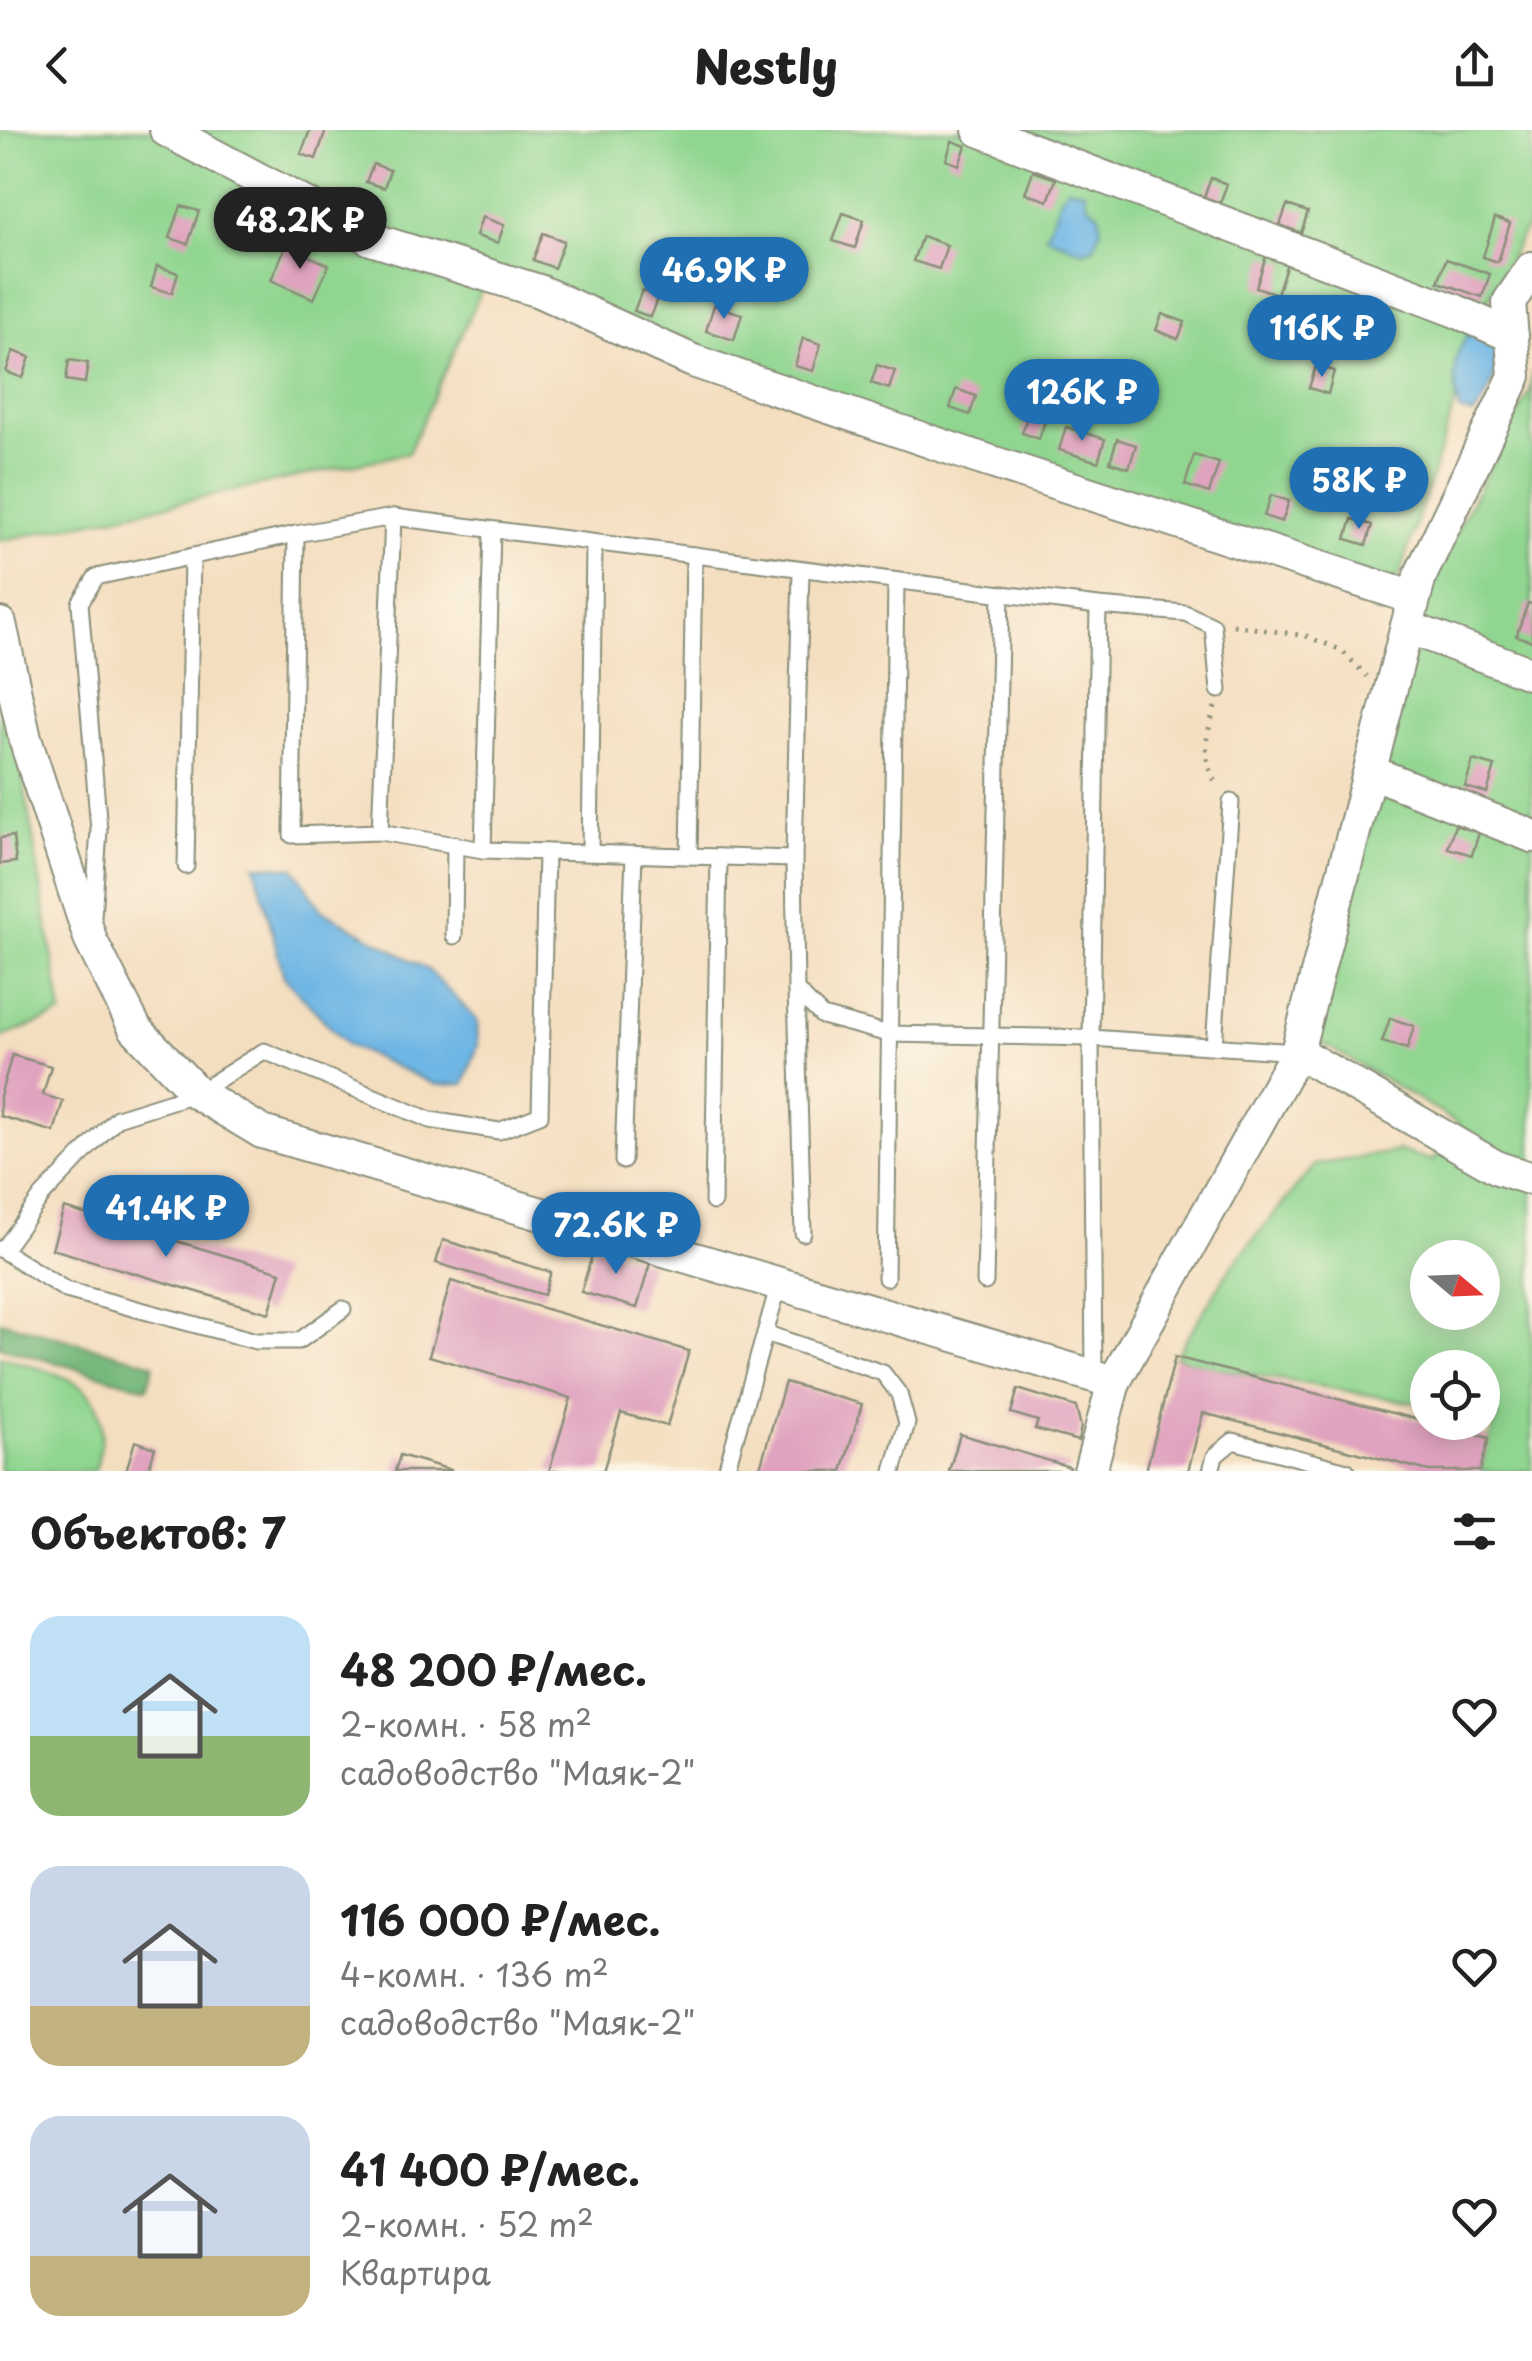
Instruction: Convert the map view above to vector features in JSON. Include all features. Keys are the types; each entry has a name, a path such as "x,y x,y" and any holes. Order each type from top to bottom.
{"street":[{"path":"166,130 372,239 539,291 692,361 1411,612 1532,674"},
{"path":"980,130 1456,311 1512,336"},
{"path":"1090,1471 1104,1379 1296,1052 1420,576 1515,376 1509,302 1532,268"},
{"path":"0,624 25,739 92,941 135,1028 197,1092 262,1132 1104,1379"},
{"path":"1372,772 1532,836"},
{"path":"1296,1052 1498,1168 1532,1179"}],"lane":[{"path":"380,832 393,517"},
{"path":"92,941 99,830 80,604 96,578 192,556 393,517 1098,606 1186,613 1213,626 1219,690"},
{"path":"483,850 492,530"},
{"path":"296,534 292,834 380,832 483,850 794,860"},
{"path":"590,853 594,542"},
{"path":"689,856 694,555"},
{"path":"186,866 192,556"},
{"path":"802,569 794,860 803,1233"},
{"path":"886,1278 896,580"},
{"path":"985,1282 1001,594"},
{"path":"1098,606 1091,1038 1104,1379"},
{"path":"1214,1046 1231,802"},
{"path":"454,936 455,844"},
{"path":"342,1309 299,1342 256,1341 66,1290 2,1250 42,1196 117,1118 197,1092 264,1052 430,1120 499,1131 540,1115 546,852"},
{"path":"622,1161 634,854"},
{"path":"713,1202 719,857"},
{"path":"796,990 822,1016 889,1034 1091,1038 1296,1052"},
{"path":"726,1471 779,1284"},
{"path":"765,1332 883,1373 900,1394 907,1423 893,1471"},
{"path":"1211,1471 1215,1456 1233,1441 1347,1471"}],"path":[{"path":"1213,626 1244,625 1306,636 1341,650 1363,675 1392,688"},
{"path":"1219,690 1206,740 1206,768 1231,802"}],"green space":[{"path":"0,130 1532,130 1532,216 1490,296 1393,595 483,286 408,453 0,541"},
{"path":"1532,371 1532,1471 1480,1471 1488,1440 1500,1440 1500,1350 1410,1350 1410,1402 1215,1368 1175,1357 1231,1267 1315,1165 1399,1151 1434,1161 1459,1124 1317,1040 1434,573 1530,391"},
{"path":"0,639 62,1014 0,1038"},
{"path":"0,1321 154,1364 147,1388 0,1347"},
{"path":"0,1357 48,1371 83,1388 101,1419 95,1471 0,1471"}],"water":[{"path":"1068,187 1085,191 1086,203 1099,214 1101,228 1094,247 1083,251 1046,236"},
{"path":"1474,328 1497,340 1497,351 1493,380 1474,415 1459,411 1455,377 1457,357"},
{"path":"255,865 294,868 320,909 428,970 477,1020 478,1045 464,1084 436,1085 347,1045 284,977"}],"building":[{"path":"310,130 326,130 316,159 301,154"},
{"path":"952,141 966,146 959,165 946,160"},
{"path":"373,164 390,170 384,188 366,182"},
{"path":"1033,171 1056,179 1048,201 1025,193"},
{"path":"1211,178 1227,184 1220,203 1204,197"},
{"path":"1287,205 1308,212 1301,233 1280,225"},
{"path":"181,206 199,211 188,244 170,238"},
{"path":"843,213 864,220 855,248 833,241"},
{"path":"482,217 504,225 498,243 476,236"},
{"path":"1495,218 1510,223 1498,262 1483,257"},
{"path":"543,233 564,241 554,268 533,260"},
{"path":"922,236 947,245 939,269 913,261"},
{"path":"286,246 329,265 314,299 271,280"},
{"path":"1266,256 1287,263 1277,294 1256,287"},
{"path":"1446,259 1490,274 1482,297 1438,282"},
{"path":"157,266 178,273 172,293 151,287"},
{"path":"642,290 658,296 650,317 634,311"},
{"path":"714,305 742,314 734,340 706,331"},
{"path":"1162,314 1185,322 1178,339 1156,330"},
{"path":"803,338 821,344 813,371 795,366"},
{"path":"13,351 30,357 23,378 6,372"},
{"path":"69,360 88,363 85,383 66,380"},
{"path":"877,365 895,371 889,389 871,383"},
{"path":"1316,366 1334,371 1328,394 1309,388"},
{"path":"956,389 976,396 970,415 950,408"},
{"path":"1027,416 1045,421 1039,439 1022,433"},
{"path":"1066,427 1105,439 1098,462 1059,450"},
{"path":"1117,439 1136,445 1129,468 1110,462"},
{"path":"1194,455 1219,463 1209,493 1185,485"},
{"path":"1271,495 1289,501 1282,522 1264,516"},
{"path":"1352,519 1372,525 1366,545 1346,539"},
{"path":"1528,603 1532,604 1532,641 1516,636"},
{"path":"1473,760 1495,766 1487,793 1465,787"},
{"path":"1455,825 1479,833 1472,855 1448,848"},
{"path":"13,836 16,862 0,864 0,838"},
{"path":"1390,1018 1414,1026 1407,1049 1382,1042"},
{"path":"12,1055 51,1066 43,1095 63,1101 54,1132 0,1116 0,1096"},
{"path":"64,1208 281,1272 269,1313 52,1249"},
{"path":"443,1240 551,1272 544,1295 436,1263"},
{"path":"595,1246 650,1263 637,1308 581,1292"},
{"path":"451,1281 689,1351 667,1426 621,1413 603,1471 549,1471 571,1398 429,1356"},
{"path":"1175,1357 1410,1418 1410,1440 1488,1440 1480,1471 1429,1471 1203,1413 1188,1471 1146,1471"},
{"path":"785,1382 862,1404 842,1471 759,1471"},
{"path":"1018,1389 1076,1407 1081,1427 1078,1441 1035,1429 1038,1421 1011,1413"},
{"path":"960,1434 1070,1467 1069,1471 949,1471"},
{"path":"135,1441 155,1448 148,1471 126,1471"},
{"path":"400,1455 451,1470 451,1471 395,1471"}]}
